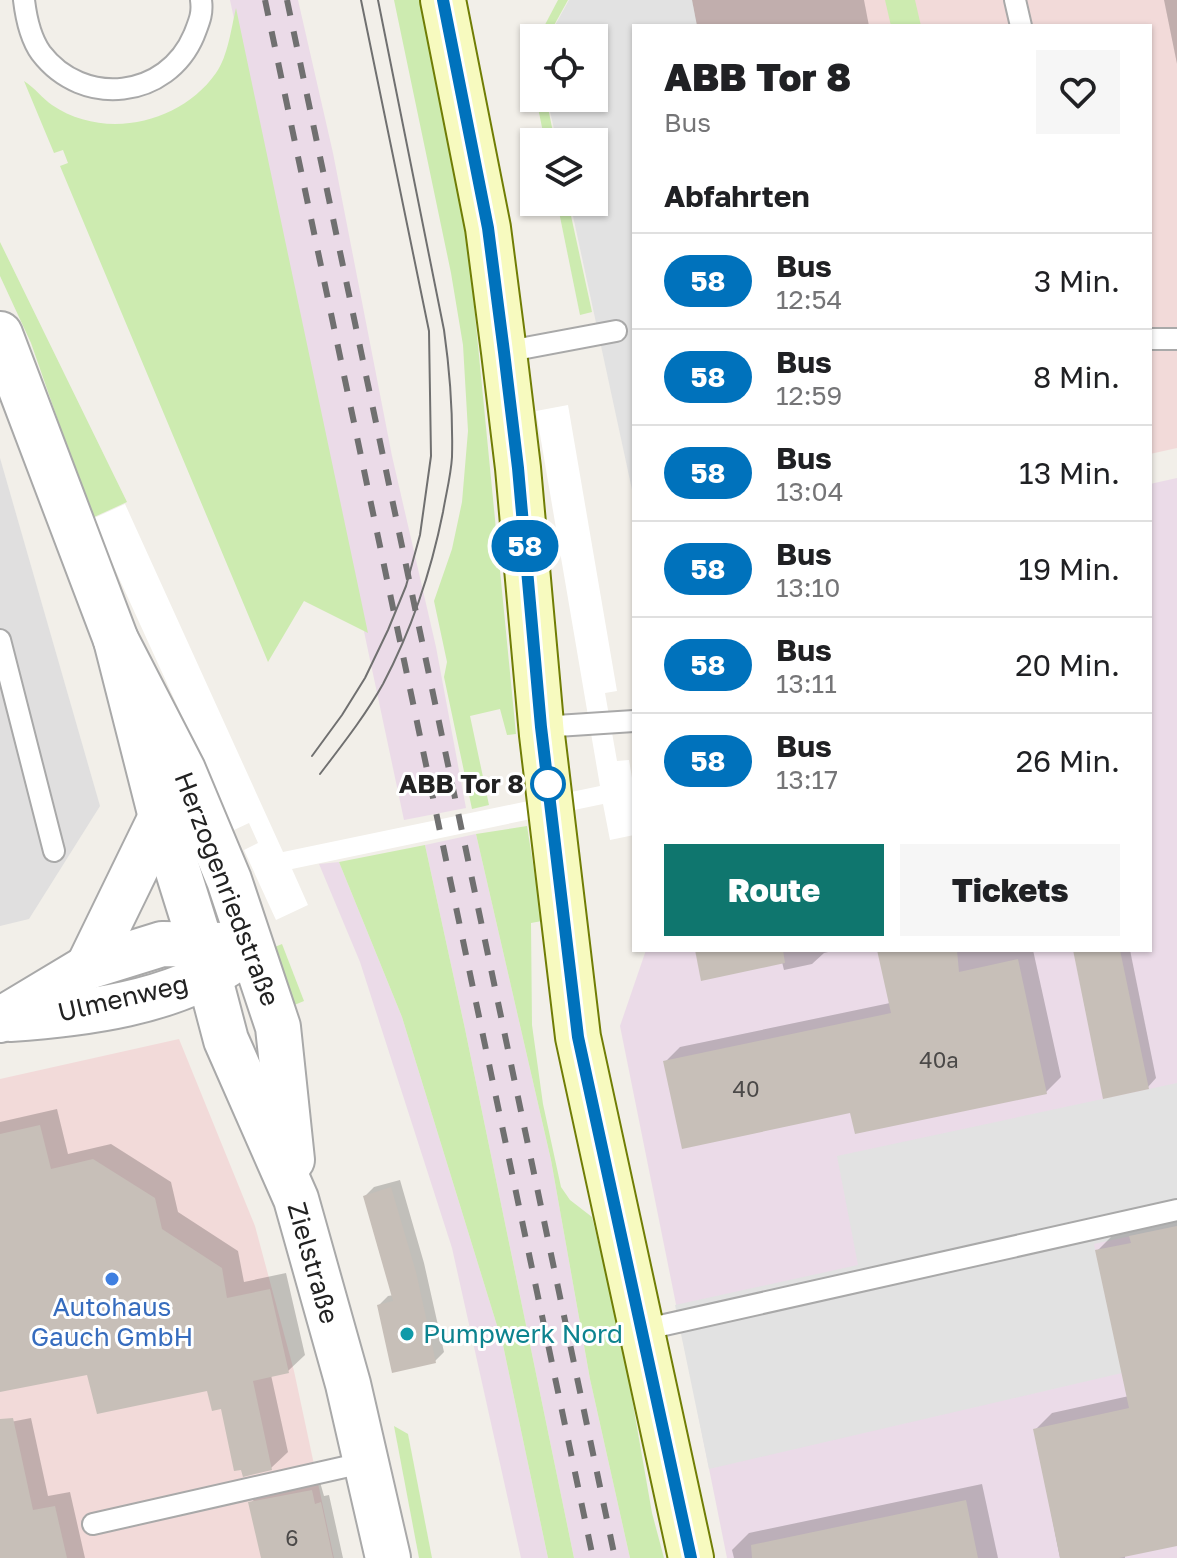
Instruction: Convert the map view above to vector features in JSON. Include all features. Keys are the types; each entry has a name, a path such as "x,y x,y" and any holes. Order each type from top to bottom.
{"main road":[{"path":"443,0 488,228 518,468 541,727 578,1037 691,1558"}],"street":[{"name":"Herzogenriedstraße","path":"0,334 116,640 161,817 205,961"},
{"name":"Herzogenriedstraße","path":"116,640 183,770 229,880 252,946 278,1027 296,1199"},
{"path":"88,967 161,817"},
{"name":"Ulmenweg","path":"2,1020 88,967 162,944 205,961"},
{"name":"Ulmenweg","path":"2,1020 79,1014 166,992 205,961 252,946"},
{"name":"Zielstraße","path":"205,961 226,1040 296,1199 367,1462 388,1558"}],"lane":[{"path":"24,0 26,16 40,52 66,76 107,90 137,87 158,79 185,56 203,14 201,0"},
{"path":"1015,0 1021,24"},
{"path":"504,352 616,331"},
{"path":"1152,339 1177,339"},
{"path":"0,640 54,851"},
{"path":"541,727 632,721"},
{"path":"642,1330 1177,1210"},
{"path":"93,1524 367,1462"}],"shaded area":[{"path":"230,0 298,0 333,153 392,456 436,647 466,808 404,820"},
{"path":"569,0 692,0 697,24 632,24 632,490 573,216 608,216 608,128 554,128 550,112 608,112 608,24 556,24"},
{"path":"692,0 1177,0 1177,448 1152,454 1152,24 697,24"},
{"path":"0,458 100,806 29,919 0,926"},
{"path":"1177,478 1177,1558 727,1558 620,1026 645,952 1152,952 1152,484"},
{"path":"476,834 551,1160 590,1379 630,1558 574,1558 425,845"},
{"path":"339,862 402,1017 503,1345 548,1558 521,1558 452,1248 360,962 319,864"},
{"path":"179,1039 255,1226 294,1371 334,1558 0,1558 0,1079"},
{"path":"1177,1083 1177,1226 1094,1244 1122,1373 709,1469 675,1305 858,1265 837,1156"}],"green space":[{"path":"394,0 421,0 467,233 516,734 507,735 500,709 470,716 489,805 472,809 444,677 447,662 434,601 452,549 462,502 468,431 463,345"},
{"path":"558,0 568,0 555,24 545,24"},
{"path":"885,0 915,0 921,24 891,24"},
{"path":"236,8 368,633 304,601 268,662 60,166 68,163 63,150 54,153 24,81 52,105 73,116 95,122 118,124 163,115 201,90 216,73 226,50"},
{"path":"539,112 549,112 552,128 542,128"},
{"path":"560,216 571,216 592,312 580,315"},
{"path":"0,242 127,502 92,518 31,343 0,276"},
{"path":"527,826 542,921 531,923 532,1025 543,1104 561,1187 570,1200 592,1217 621,1336 652,1513 664,1558 630,1558 590,1379 551,1160 476,834"},
{"path":"425,845 574,1558 548,1558 503,1345 402,1017 339,862"},
{"path":"282,944 304,1001 292,1006 270,949"},
{"path":"394,1426 408,1434 432,1558 419,1558"}],"pier":[{"path":"568,405 617,691 605,693 617,761 629,760 632,778 632,835 610,840 603,804 292,869 308,905 276,920 244,850 258,843 249,823 234,830 92,519 125,504 283,852 600,786 536,411"}],"building":[{"path":"695,952 783,952 785,963 701,981"},
{"path":"877,952 957,952 959,972 1018,959 1047,1094 855,1134 850,1113 682,1149 663,1061 891,1013"},
{"path":"1073,952 1120,952 1149,1089 1103,1099"},
{"name":"Autohaus Gauch GmbH","path":"40,1125 51,1169 93,1159 155,1198 162,1229 222,1268 227,1298 270,1289 289,1373 253,1381 272,1470 243,1477 241,1470 234,1471 221,1409 212,1411 207,1391 97,1414 87,1375 0,1392 0,1134"},
{"path":"391,1187 416,1272 436,1363 392,1373 377,1305 393,1301 363,1196"},
{"path":"1177,1226 1177,1546 1119,1558 1060,1558 1033,1429 1129,1408 1095,1250 1131,1243 1129,1236"},
{"path":"13,1418 33,1510 55,1506 67,1558 0,1558 0,1419"},
{"path":"312,1490 315,1504 321,1502 333,1558 261,1558 248,1502"},
{"path":"966,1500 978,1558 752,1558 751,1545"}],"tram line":[{"path":"312,756 365,678 406,586 420,535 431,456 429,331 361,0"},
{"path":"320,774 376,696 403,642 433,556 452,457 451,393 444,330 378,0"}],"railway":[{"path":"265,0 593,1558"},
{"path":"287,0 615,1558"}],"bus line":[{"name":"58","path":"443,0 488,228 518,468 541,727 578,1037 691,1558"}],"place":[{"name":"ABB Tor 8","path":"548,784"},
{"name":"Autohaus Gauch GmbH","path":"112,1279"},
{"name":"Pumpwerk Nord","path":"407,1334"}]}
